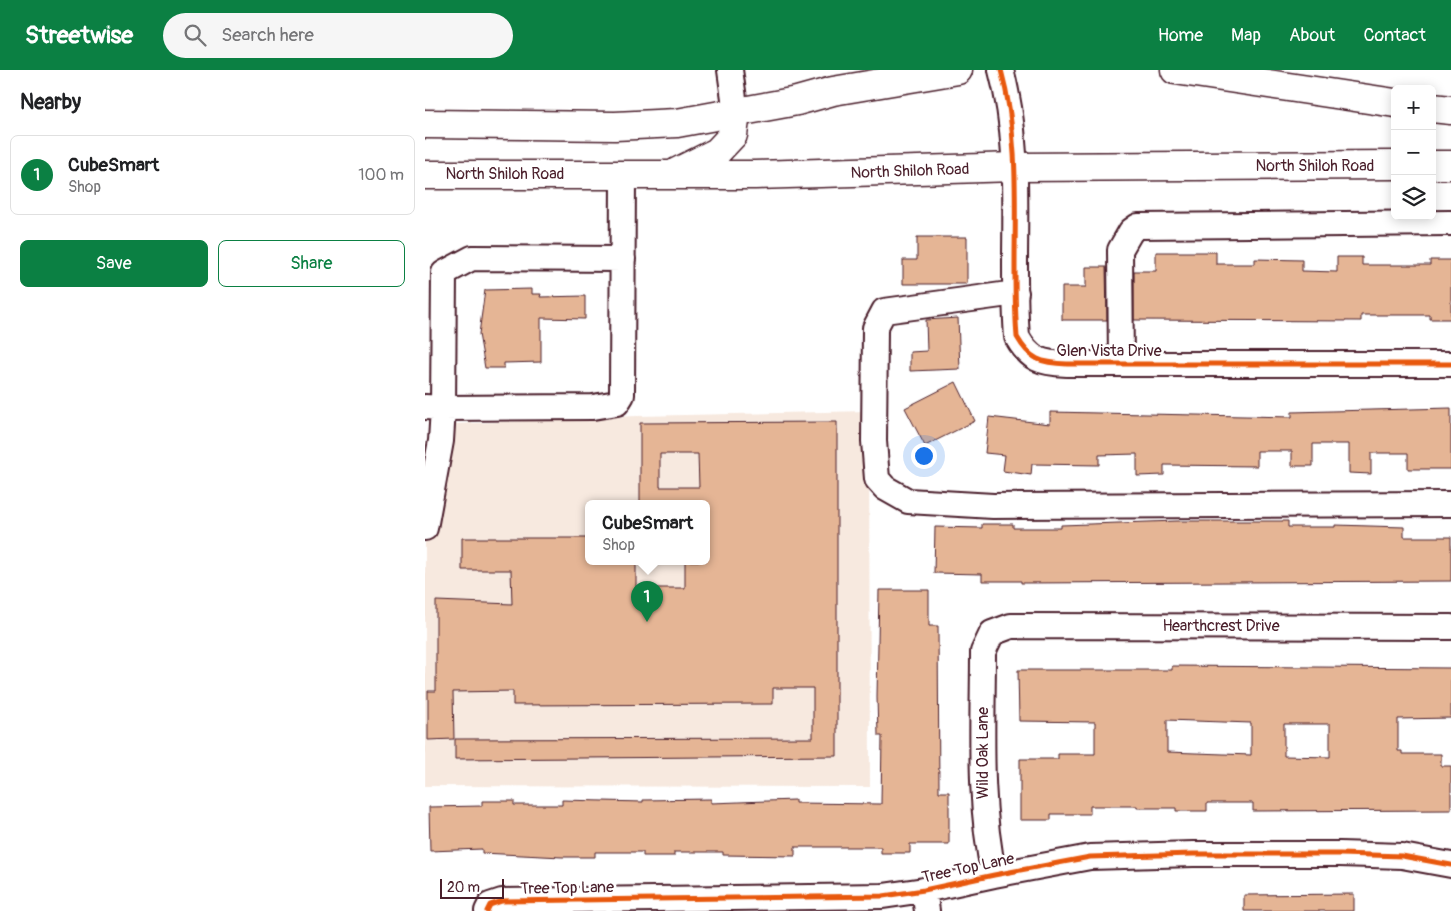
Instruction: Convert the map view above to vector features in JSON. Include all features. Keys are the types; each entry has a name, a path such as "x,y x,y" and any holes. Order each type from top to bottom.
{"main road":[{"path":"425,124 655,125 797,101 833,91 958,70"},
{"path":"1175,70 1391,102"},
{"path":"1436,108 1451,110"},
{"path":"673,174 717,152 733,135 736,112"},
{"name":"North Shiloh Road","path":"425,175 850,174 1015,167 1391,165"},
{"path":"1436,165 1451,165"}],"street":[{"path":"730,70 736,112"},
{"name":"Glen Vista Drive","path":"1001,70 1012,130 1015,167 1017,337 1026,354 1047,363 1451,364"},
{"path":"434,408 593,407 617,403 622,395 623,174"},
{"path":"1121,364 1120,250 1131,231 1138,226 1451,223"},
{"path":"425,528 441,440 434,408 444,274 472,258 623,259"},
{"path":"1016,293 884,311 875,328 874,441 877,479 885,488 908,501 993,506 1451,504"},
{"name":"Hearthcrest Drive","path":"992,633 1011,626 1451,627"},
{"name":"Wild Oak Lane","path":"992,633 983,652 982,785 987,842 994,875"},
{"name":"Tree Top Lane","path":"488,908 502,901 709,905 853,898 925,901 994,875 1090,857 1193,854 1402,856 1451,865"}],"shaded area":[{"path":"869,411 870,787 425,786 425,457 431,425 637,416"}],"building":[{"path":"917,237 967,237 967,284 903,284 903,260 917,260"},
{"path":"1156,252 1216,252 1216,264 1255,264 1255,259 1302,260 1302,271 1337,272 1337,257 1362,257 1362,265 1430,265 1430,260 1451,260 1451,319 1430,319 1430,315 1361,315 1361,321 1134,320 1134,271 1156,271"},
{"path":"1086,267 1106,267 1107,320 1062,320 1062,287 1086,287"},
{"path":"532,289 532,294 541,294 540,297 585,296 585,319 541,318 541,362 504,363 504,368 485,368 479,334 485,290"},
{"path":"958,318 960,369 910,371 910,352 927,351 926,320"},
{"path":"956,382 975,421 925,446 905,408"},
{"path":"1451,408 1451,469 1408,469 1408,453 1371,453 1371,474 1349,473 1349,444 1313,444 1313,466 1292,466 1292,451 1257,451 1257,466 1164,465 1164,475 1137,476 1137,454 1099,455 1099,465 1032,464 1031,475 1003,471 1005,455 985,453 989,417 1050,424 1050,412 1292,417 1292,412"},
{"path":"837,422 837,756 455,759 455,739 813,738 813,688 773,688 773,704 513,705 513,691 453,692 454,739 428,740 428,691 436,691 436,601 512,604 511,570 462,570 462,538 585,538 585,565 636,565 636,588 685,588 685,565 710,565 710,500 640,500 640,423","holes":["660,454 698,454 699,487 660,487"]},
{"path":"1177,521 1288,521 1288,527 1335,527 1335,525 1404,527 1404,537 1451,537 1451,581 1021,583 1021,581 982,581 982,574 934,573 935,527 982,528 982,524 1013,524 1013,528 1061,528 1061,525"},
{"path":"879,590 929,590 929,626 938,626 939,792 949,792 949,844 910,844 910,853 881,853 881,847 795,847 795,856 723,855 723,852 674,852 674,856 643,856 643,852 595,852 595,857 562,857 482,853 482,849 430,851 429,807 482,806 482,801 514,801 514,805 562,805 562,800 643,802 643,800 711,799 711,803 795,800 795,803 881,804 882,736 878,736 877,697"},
{"path":"1172,666 1451,668 1451,718 1398,719 1398,751 1402,751 1402,754 1441,754 1441,766 1451,766 1451,810 1253,811 1253,803 1207,803 1207,811 1176,811 1176,808 1137,808 1137,806 1090,806 1090,814 1051,814 1051,820 1020,820 1020,759 1058,759 1058,754 1095,754 1095,722 1019,721 1018,670 1172,670","holes":["1167,720 1251,723 1251,755 1167,752","1284,724 1330,724 1330,757 1284,756"]},
{"path":"1354,894 1354,911 1244,911 1244,895"}],"cycle path":[{"path":"1001,70 1013,136 1015,169 1015,304 1017,337 1027,351 1037,359 1050,363 1067,364 1451,364"},
{"path":"487,911 490,905 502,901 883,896 924,890 1090,857 1193,854 1340,854 1402,856 1451,865"}],"place":[{"name":"CubeSmart","path":"647,622"}]}
